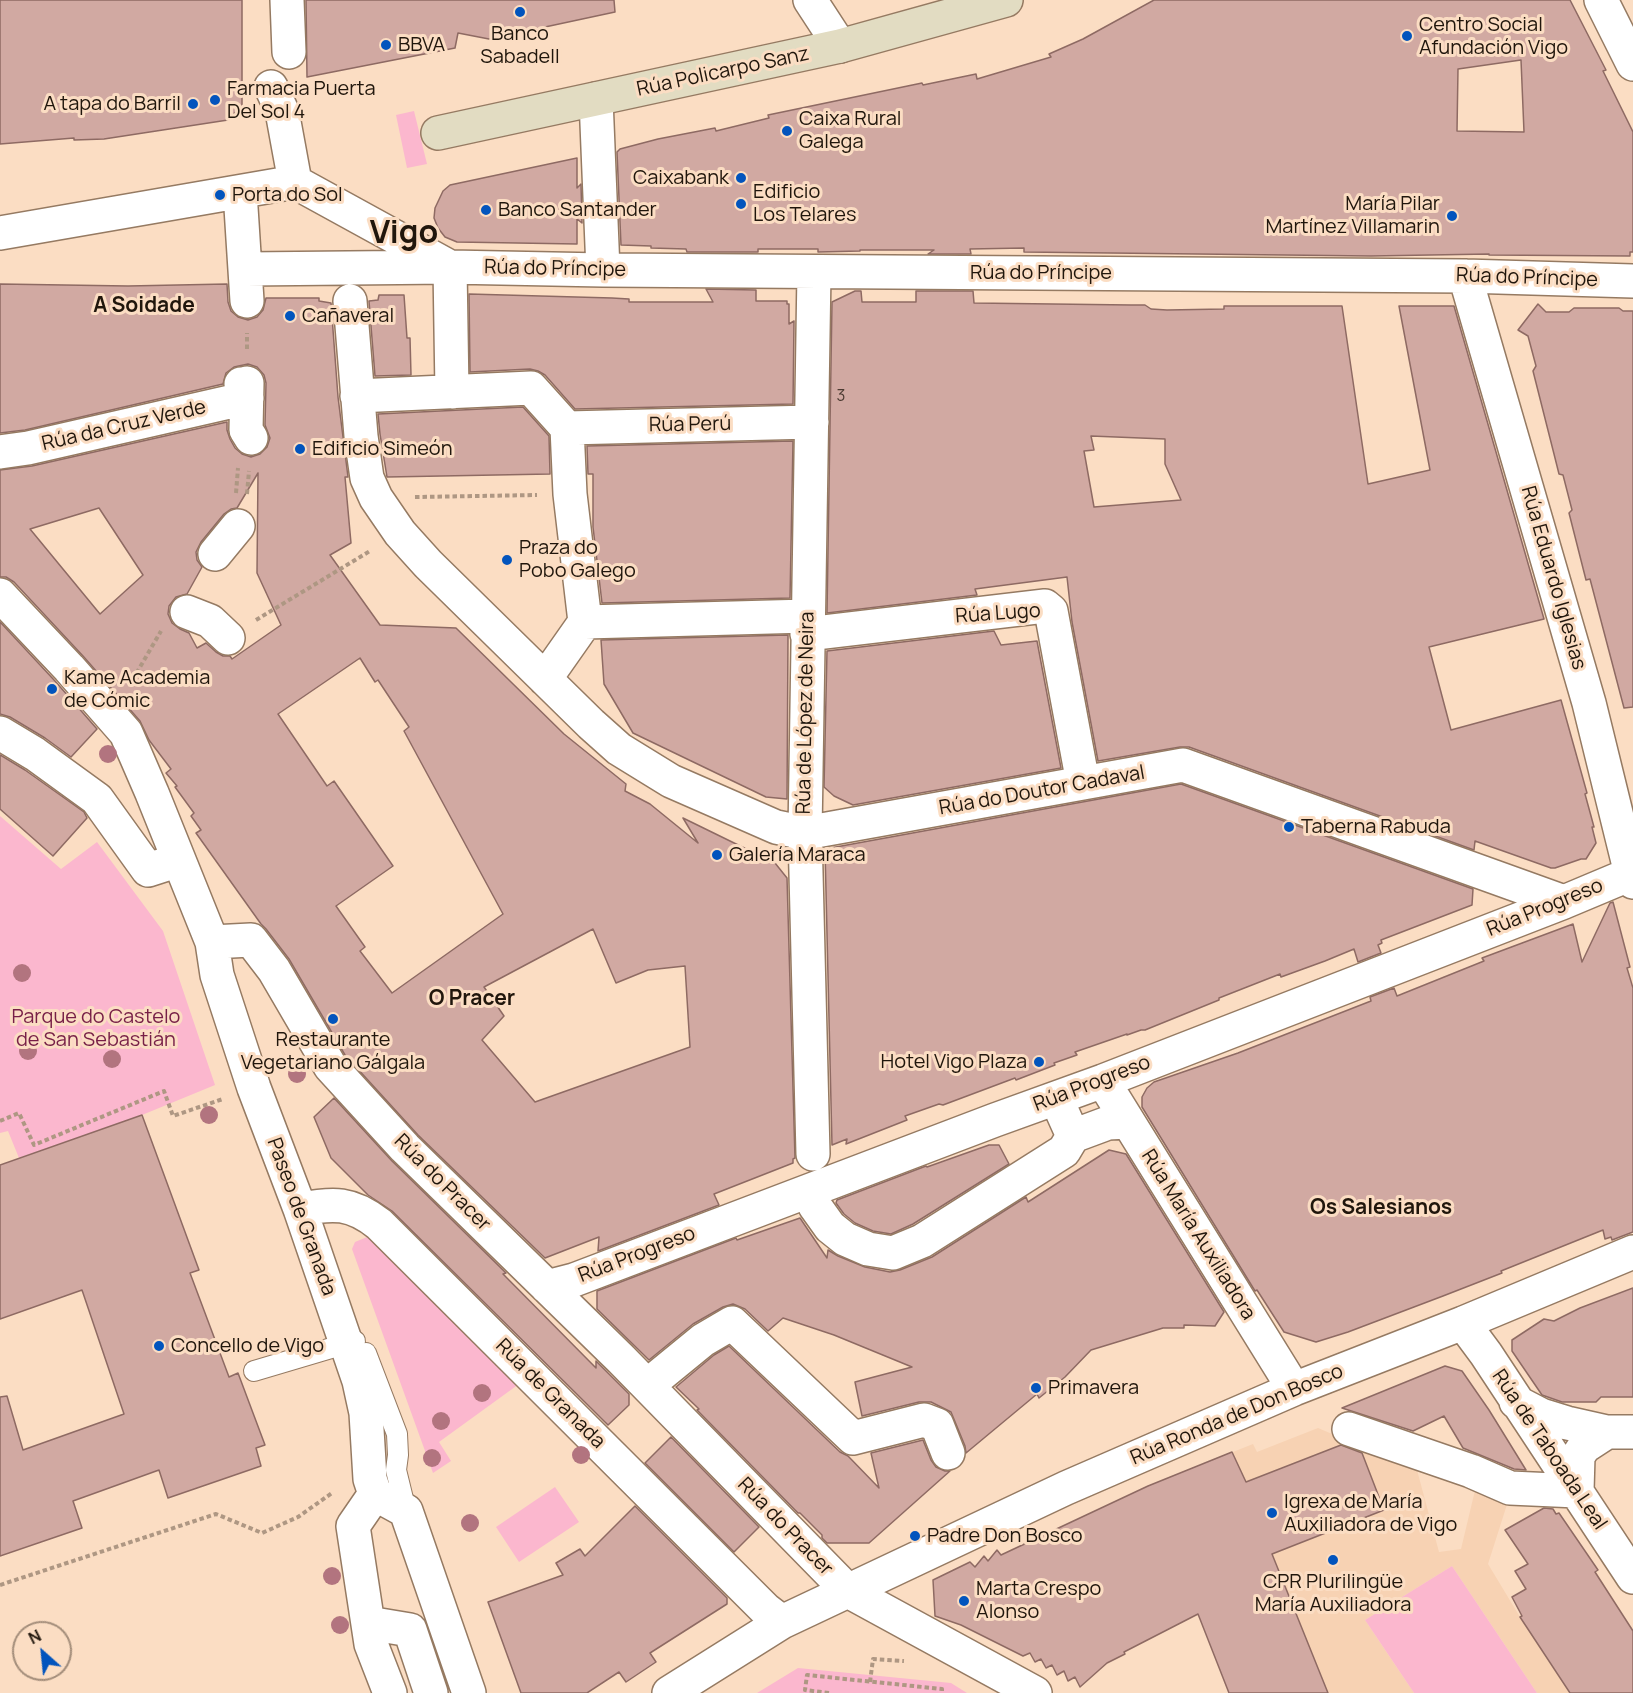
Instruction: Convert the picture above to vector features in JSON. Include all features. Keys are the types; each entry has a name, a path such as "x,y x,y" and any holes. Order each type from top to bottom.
{"main road":[{"name":"Rúa Policarpo Sanz","path":"438,133 840,46 1006,0"}],"street":[{"path":"287,0 283,83 295,182"},
{"path":"810,0 840,46"},
{"path":"1601,0 1633,64"},
{"path":"597,99 603,270"},
{"path":"0,232 295,182 450,267 452,392"},
{"path":"240,192 245,288"},
{"name":"Rúa do Príncipe","path":"245,288 450,267 1465,276 1633,281"},
{"name":"Rúa de López de Neira","path":"813,1154 805,833 814,272"},
{"name":"Rúa Eduardo Iglesias","path":"1465,276 1589,703 1632,876"},
{"name":"Rúa do Doutor Cadaval","path":"350,301 361,436 367,478 376,498 400,533 428,564 544,679 619,749 671,781 776,827 805,833 1183,765 1564,902"},
{"path":"245,388 246,435"},
{"name":"Rúa da Cruz Verde","path":"0,452 28,448 245,388"},
{"path":"357,396 531,388 567,428 570,494 585,622 544,679"},
{"name":"Rúa Perú","path":"567,428 812,422"},
{"path":"0,595 69,668 123,710 212,942"},
{"name":"Rúa Lugo","path":"585,622 807,625 1045,606 1051,611 1083,783"},
{"path":"186,611 210,621 228,638"},
{"path":"0,733 36,754 97,799 148,870 179,860"},
{"name":"Rúa Progreso","path":"548,1287 574,1280 1103,1081 1632,876"},
{"name":"Rúa do Pracer","path":"212,942 251,940 274,970 330,1066 405,1148 548,1287 848,1591 1035,1693"},
{"name":"Paseo de Granada","path":"212,942 217,975 254,1088 273,1138 306,1207 354,1341 366,1413 370,1479 375,1494"},
{"name":"Rúa María Auxiliadora","path":"1103,1081 1294,1389"},
{"path":"1056,1098 1073,1136"},
{"path":"815,1206 830,1227 845,1239 868,1249 893,1253 922,1241 1064,1151 1073,1136 1108,1124 1128,1122"},
{"name":"Rúa de Granada","path":"306,1207 328,1204 352,1208 366,1214 379,1224 765,1609 782,1622"},
{"name":"Rúa Ronda de Don Bosco","path":"669,1693 782,1622 1066,1488 1294,1389 1463,1323 1633,1252"},
{"path":"659,1376 703,1340 732,1323 853,1438 924,1420 937,1425 948,1453"},
{"name":"Rúa de Taboada Leal","path":"1463,1323 1486,1354 1633,1577"},
{"path":"1516,1402 1541,1415 1568,1423 1620,1432"},
{"path":"1349,1429 1471,1471 1510,1488 1577,1491 1578,1455 1584,1447 1620,1432"},
{"path":"390,1693 370,1644 353,1526 375,1494 406,1511 469,1693"},
{"path":"368,1623 410,1630 431,1693"}],"lane":[{"path":"254,1371 354,1341 397,1434 396,1470 406,1511"}],"path":[{"path":"245,288 245,388"},
{"path":"246,435 230,537 246,435"},
{"path":"376,498 570,494"},
{"path":"228,638 400,533"},
{"path":"123,710 171,614 186,611"},
{"path":"0,1121 19,1113 34,1145 164,1091 173,1116 233,1096"},
{"path":"0,1585 216,1514 262,1533 298,1517 331,1493"},
{"path":"829,1693 806,1690 807,1675 942,1689 942,1693"}],"shaded area":[{"name":"CPR Plurilingüe María Auxiliadora","path":"1318,1428 1417,1470 1439,1552 1461,1549 1477,1482 1511,1492 1488,1564 1520,1617 1597,1573 1633,1631 1633,1693 1537,1693 1452,1566 1365,1620 1414,1693 1229,1693 1148,1486 1253,1444 1257,1452"}],"green space":[{"path":"414,111 427,164 407,168 396,115"},
{"name":"Parque do Castelo de San Sebastián","path":"0,816 61,869 97,842 163,931 215,1085 142,1115 19,1158 8,1131 0,1133"},
{"path":"372,1235 519,1384 439,1442 451,1461 433,1473 352,1249 355,1242"},
{"path":"555,1487 579,1522 519,1562 496,1527"},
{"path":"1452,1566 1537,1693 1414,1693 1365,1620"},
{"path":"798,1668 951,1683 967,1693 757,1693"}],"building":[{"path":"0,0 242,0 242,105 228,120 104,139 74,140 74,138 0,144"},
{"path":"306,0 614,0 615,12 489,39 458,33 455,48 307,77"},
{"path":"1154,0 1570,0 1606,70 1603,71 1633,132 1633,252 1630,252 1630,256 1489,254 1371,256 1024,252 1024,248 970,249 971,254 928,254 934,250 818,252 818,249 758,249 758,252 687,252 686,249 621,245 617,152 620,149 715,128 716,131 769,118 768,115 922,83 923,85 976,74 977,79 1051,57 1049,54 1083,39","holes":["1521,60 1524,132 1457,131 1458,69"]},
{"path":"577,158 577,188 581,184 582,223 577,219 577,244 457,242 445,237 438,228 434,218 435,208 443,191 450,185"},
{"path":"0,284 128,286 227,284 231,311 238,317 248,320 257,317 263,310 266,298 319,298 319,301 331,303 338,397 348,477 345,477 351,543 330,555 380,625 456,628 564,734 626,784 625,791 650,804 698,843 683,818 775,863 787,878 795,1158 793,1163 714,1194 719,1205 598,1251 599,1237 545,1258 418,1135 345,1055 289,959 196,833 201,830 191,816 194,813 166,773 171,769 149,740 140,721 14,582 6,577 0,577 0,470 32,466 227,422 227,430 235,448 251,457 260,454 267,447 270,438 265,425 266,383 264,375 257,367 248,364 234,367 226,373 223,384 25,430 0,433","holes":["258,473 257,573 281,625 232,659 230,656 223,656 216,652 206,643 197,648 189,633 172,623 168,614 169,606 176,597 187,594 202,567 197,560 196,552 201,542 224,514 237,508","99,508 143,575 100,614 30,529","360,658 375,682 378,680 409,727 404,731 503,914 392,993 360,951 365,947 336,906 393,866 334,781 327,786 278,714","593,929 616,983 648,970 685,966 690,1047 535,1102 482,1040 504,1016 484,987"]},
{"path":"706,289 756,290 756,301 787,301 789,324 794,321 793,404 575,409 545,375 538,371 530,369 470,372 469,294 612,298 629,299 629,302 713,302"},
{"path":"855,291 861,291 862,302 916,302 916,291 973,291 974,303 1145,305 1151,309 1167,310 1224,309 1224,306 1342,306 1368,484 1430,470 1399,306 1454,306 1544,619 1429,647 1451,730 1561,700 1594,827 1592,827 1596,843 1586,859 1551,868 1475,841 1474,850 1189,747 1098,761 1072,622 1067,577 975,589 977,595 827,613 832,302","holes":["1091,436 1165,439 1165,464 1181,500 1094,507 1084,451 1094,450"]},
{"path":"379,295 404,295 407,338 410,338 411,375 375,376 369,301 378,300"},
{"path":"1538,304 1546,312 1569,312 1574,308 1619,308 1623,311 1633,311 1633,707 1624,708 1590,579 1586,580 1569,513 1572,510 1563,475 1559,474 1533,371 1536,366 1528,336 1518,330"},
{"path":"523,407 549,436 550,474 387,477 378,414"},
{"path":"793,441 790,598 602,603 593,527 593,474 588,474 587,446"},
{"path":"0,622 97,729 71,757 45,738 10,717 0,714"},
{"path":"994,631 1001,645 1037,641 1061,768 853,805 834,796 824,787 827,651"},
{"path":"788,635 787,799 766,797 633,733 604,684 601,640"},
{"path":"0,755 84,812 87,818 53,856 0,809"},
{"path":"1181,784 1473,889 1472,905 1381,940 1382,943 1378,945 1381,953 1358,962 1354,949 1281,977 1280,974 1145,1030 1075,1052 1077,1055 1016,1080 1015,1078 943,1105 939,1104 905,1116 907,1120 846,1144 847,1139 832,1145 825,849"},
{"path":"1613,902 1630,967 1627,968 1633,988 1633,1232 1612,1240 1611,1237 1605,1239 1603,1230 1501,1271 1502,1273 1316,1342 1284,1332 1257,1290 1255,1291 1142,1107 1142,1097 1147,1088 1154,1082 1238,1053 1371,1001 1370,997 1394,988 1397,996 1484,961 1482,958 1573,924 1582,962 1610,903"},
{"path":"334,1098 392,1161 506,1273 503,1274 596,1368 596,1361 629,1394 629,1405 608,1425 392,1211 368,1195 331,1158 314,1117"},
{"name":"Concello de Vigo","path":"142,1115 199,1270 190,1273 229,1377 238,1373 265,1445 256,1448 261,1466 168,1498 159,1470 73,1501 82,1528 0,1556 0,1397 7,1396 23,1450 124,1414 82,1290 0,1319 0,1165"},
{"path":"989,1145 999,1145 1009,1164 913,1224 891,1234 873,1231 855,1223 836,1203 837,1200 926,1166"},
{"path":"1109,1150 1126,1154 1224,1312 1215,1326 1184,1325 1184,1328 1163,1328 1091,1350 1065,1377 1039,1398 1037,1394 966,1453 951,1412 931,1402 919,1402 862,1416 855,1382 912,1367 834,1335 783,1318 768,1331 745,1309 733,1304 693,1324 649,1360 597,1309 597,1291 736,1238 737,1240 800,1218 827,1258 828,1250 865,1267 890,1272 900,1270 932,1257 1026,1197 1028,1202"},
{"path":"1633,1288 1633,1397 1601,1397 1596,1402 1562,1402 1542,1395 1512,1351 1512,1340 1544,1319 1554,1321 1580,1308"},
{"path":"729,1346 840,1452 848,1456 879,1488 871,1453 923,1440 936,1467 950,1471 869,1543 827,1543 822,1535 676,1387 714,1355"},
{"path":"1445,1366 1462,1371 1526,1470 1514,1469 1463,1448 1444,1416 1413,1431 1342,1408"},
{"path":"671,1437 759,1527 734,1552 645,1463"},
{"path":"1341,1445 1362,1453 1384,1510 1272,1554 1328,1693 1229,1693 1198,1614 1124,1652 1125,1654 1107,1663 1080,1687 1075,1677 1068,1681 1064,1671 1057,1675 1052,1665 1046,1668 1041,1659 1035,1662 1030,1653 1023,1656 961,1625 935,1616 933,1580 970,1562 975,1567 984,1556 988,1561 997,1550 1001,1555 1148,1486 1232,1452 1246,1482"},
{"path":"635,1506 727,1598 727,1604 650,1653 656,1662 626,1682 619,1672 587,1693 521,1693 488,1602 563,1575 556,1563 580,1549 585,1556"},
{"path":"1544,1508 1553,1509 1556,1514 1559,1513 1598,1570 1595,1572 1633,1631 1633,1693 1570,1693 1520,1617 1522,1616 1512,1597 1526,1589 1515,1571 1528,1564 1505,1530"}],"place":[{"name":"Banco Sabadell","path":"520,12"},
{"name":"Centro Social Afundación Vigo","path":"1407,36"},
{"name":"BBVA","path":"386,45"},
{"name":"Farmacia Puerta Del Sol 4","path":"215,100"},
{"name":"A tapa do Barril","path":"193,104"},
{"name":"Caixa Rural Galega","path":"787,131"},
{"name":"Caixabank","path":"741,178"},
{"name":"Porta do Sol","path":"220,195"},
{"name":"Edificio Los Telares","path":"741,204"},
{"name":"Banco Santander","path":"486,210"},
{"name":"María Pilar Martínez Villamarin","path":"1452,216"},
{"name":"Cañaveral","path":"290,316"},
{"name":"Edificio Simeón","path":"300,449"},
{"name":"Praza do Pobo Galego","path":"507,560"},
{"name":"Kame Academia de Cómic","path":"52,689"},
{"name":"Taberna Rabuda","path":"1289,827"},
{"name":"Galería Maraca","path":"717,855"},
{"name":"Restaurante Vegetariano Gálgala","path":"333,1019"},
{"name":"Hotel Vigo Plaza","path":"1039,1062"},
{"name":"Concello de Vigo","path":"159,1346"},
{"name":"Primavera","path":"1036,1388"},
{"name":"Igrexa de María Auxiliadora de Vigo","path":"1272,1513"},
{"name":"Padre Don Bosco","path":"915,1536"},
{"name":"CPR Plurilingüe María Auxiliadora","path":"1333,1560"},
{"name":"Marta Crespo Alonso","path":"964,1601"}],"district":[{"name":"Vigo","path":"404,234"},
{"name":"A Soidade","path":"144,306"},
{"name":"O Pracer","path":"472,999"},
{"name":"Os Salesianos","path":"1381,1208"}]}
